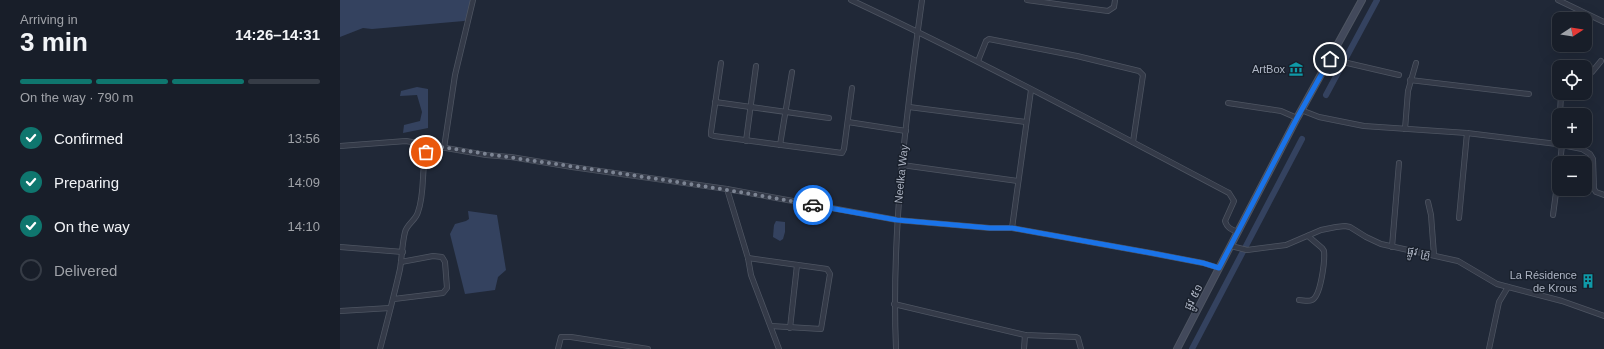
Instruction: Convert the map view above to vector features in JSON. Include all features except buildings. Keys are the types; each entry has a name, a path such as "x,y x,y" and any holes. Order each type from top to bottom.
{"main road":[{"name":"ផ្លូវ ៥១","path":"1177,349 1219,268 1233,247 1238,232 1295,117 1333,60 1362,0"}],"street":[{"path":"444,148 455,75 473,0"},
{"path":"851,0 978,61 1133,142 1232,196 1234,201 1225,221 1226,226 1231,230 1238,232"},
{"name":"Neelka Way","path":"896,349 894,304 897,220 902,165 922,0"},
{"path":"1027,0 1108,11 1114,7 1115,0"},
{"path":"1558,0 1604,22"},
{"path":"978,61 986,41 989,39 1077,56 1139,71 1143,75 1133,142"},
{"path":"1333,60 1399,75"},
{"path":"1592,72 1600,61"},
{"path":"721,63 711,135 780,146 842,153 844,149 852,88"},
{"path":"1405,129 1406,103 1410,80 1416,63"},
{"path":"746,141 756,66"},
{"path":"780,146 792,72"},
{"path":"1410,80 1529,94"},
{"path":"1012,228 1031,90"},
{"path":"715,102 829,118"},
{"path":"1228,103 1286,112 1295,117"},
{"path":"909,107 1026,122"},
{"path":"1301,110 1319,117 1364,126 1467,133 1552,143"},
{"path":"848,122 906,132"},
{"path":"1459,218 1467,133"},
{"path":"340,146 406,140 417,141 428,145 486,155 511,157 727,188 897,220 990,228 1012,228 1158,254 1203,263 1219,268"},
{"path":"380,349 390,308 394,299 407,228 415,218 418,211 428,145"},
{"path":"1578,148 1590,154 1594,164 1594,189 1596,192 1604,195"},
{"path":"1392,247 1399,163"},
{"path":"902,165 1018,181"},
{"path":"727,188 748,258 751,275 779,349"},
{"path":"1553,216 1556,196"},
{"path":"1428,202 1431,215 1434,255"},
{"name":"ផ្លូវ គ្រូ","path":"1233,247 1247,250 1286,245 1329,228 1346,226 1373,241 1392,247 1458,261 1493,282 1604,316"},
{"path":"1299,300 1311,300 1316,297 1322,274 1324,251 1308,236"},
{"path":"340,247 403,252"},
{"path":"394,299 444,294 447,288 445,262 442,257 433,256 401,262"},
{"path":"748,258 827,269 830,274 821,329 771,326"},
{"path":"790,328 797,265"},
{"path":"1489,349 1499,302 1508,287"},
{"path":"894,304 1026,335 1076,336 1081,349"},
{"path":"340,311 390,308"},
{"path":"1024,349 1026,335"},
{"path":"558,349 562,337 570,336 648,349"}],"water":[{"path":"340,0 471,0 467,20 464,21 372,29 363,28 340,37"},
{"path":"417,87 428,89 428,128 403,133 404,125 420,121 422,112 417,95 400,96 401,91"},
{"path":"468,211 497,215 506,270 498,277 495,290 465,294 450,234 455,224 469,219"},
{"path":"776,221 785,222 785,232 783,239 780,241 773,237 774,225"}],"waterway":[{"path":"1326,95 1377,0"},
{"path":"1192,349 1302,139"}],"way so far":[{"path":"426,152 428,145 486,155 511,157 572,167 727,188 813,205"}],"place":[{"name":"ArtBox","path":"1296,69"},
{"name":"La Résidence de Krous","path":"1588,281"}],"route":[{"path":"813,205 897,220 990,228 1012,228 1203,263 1219,268 1297,118 1330,59"}]}
